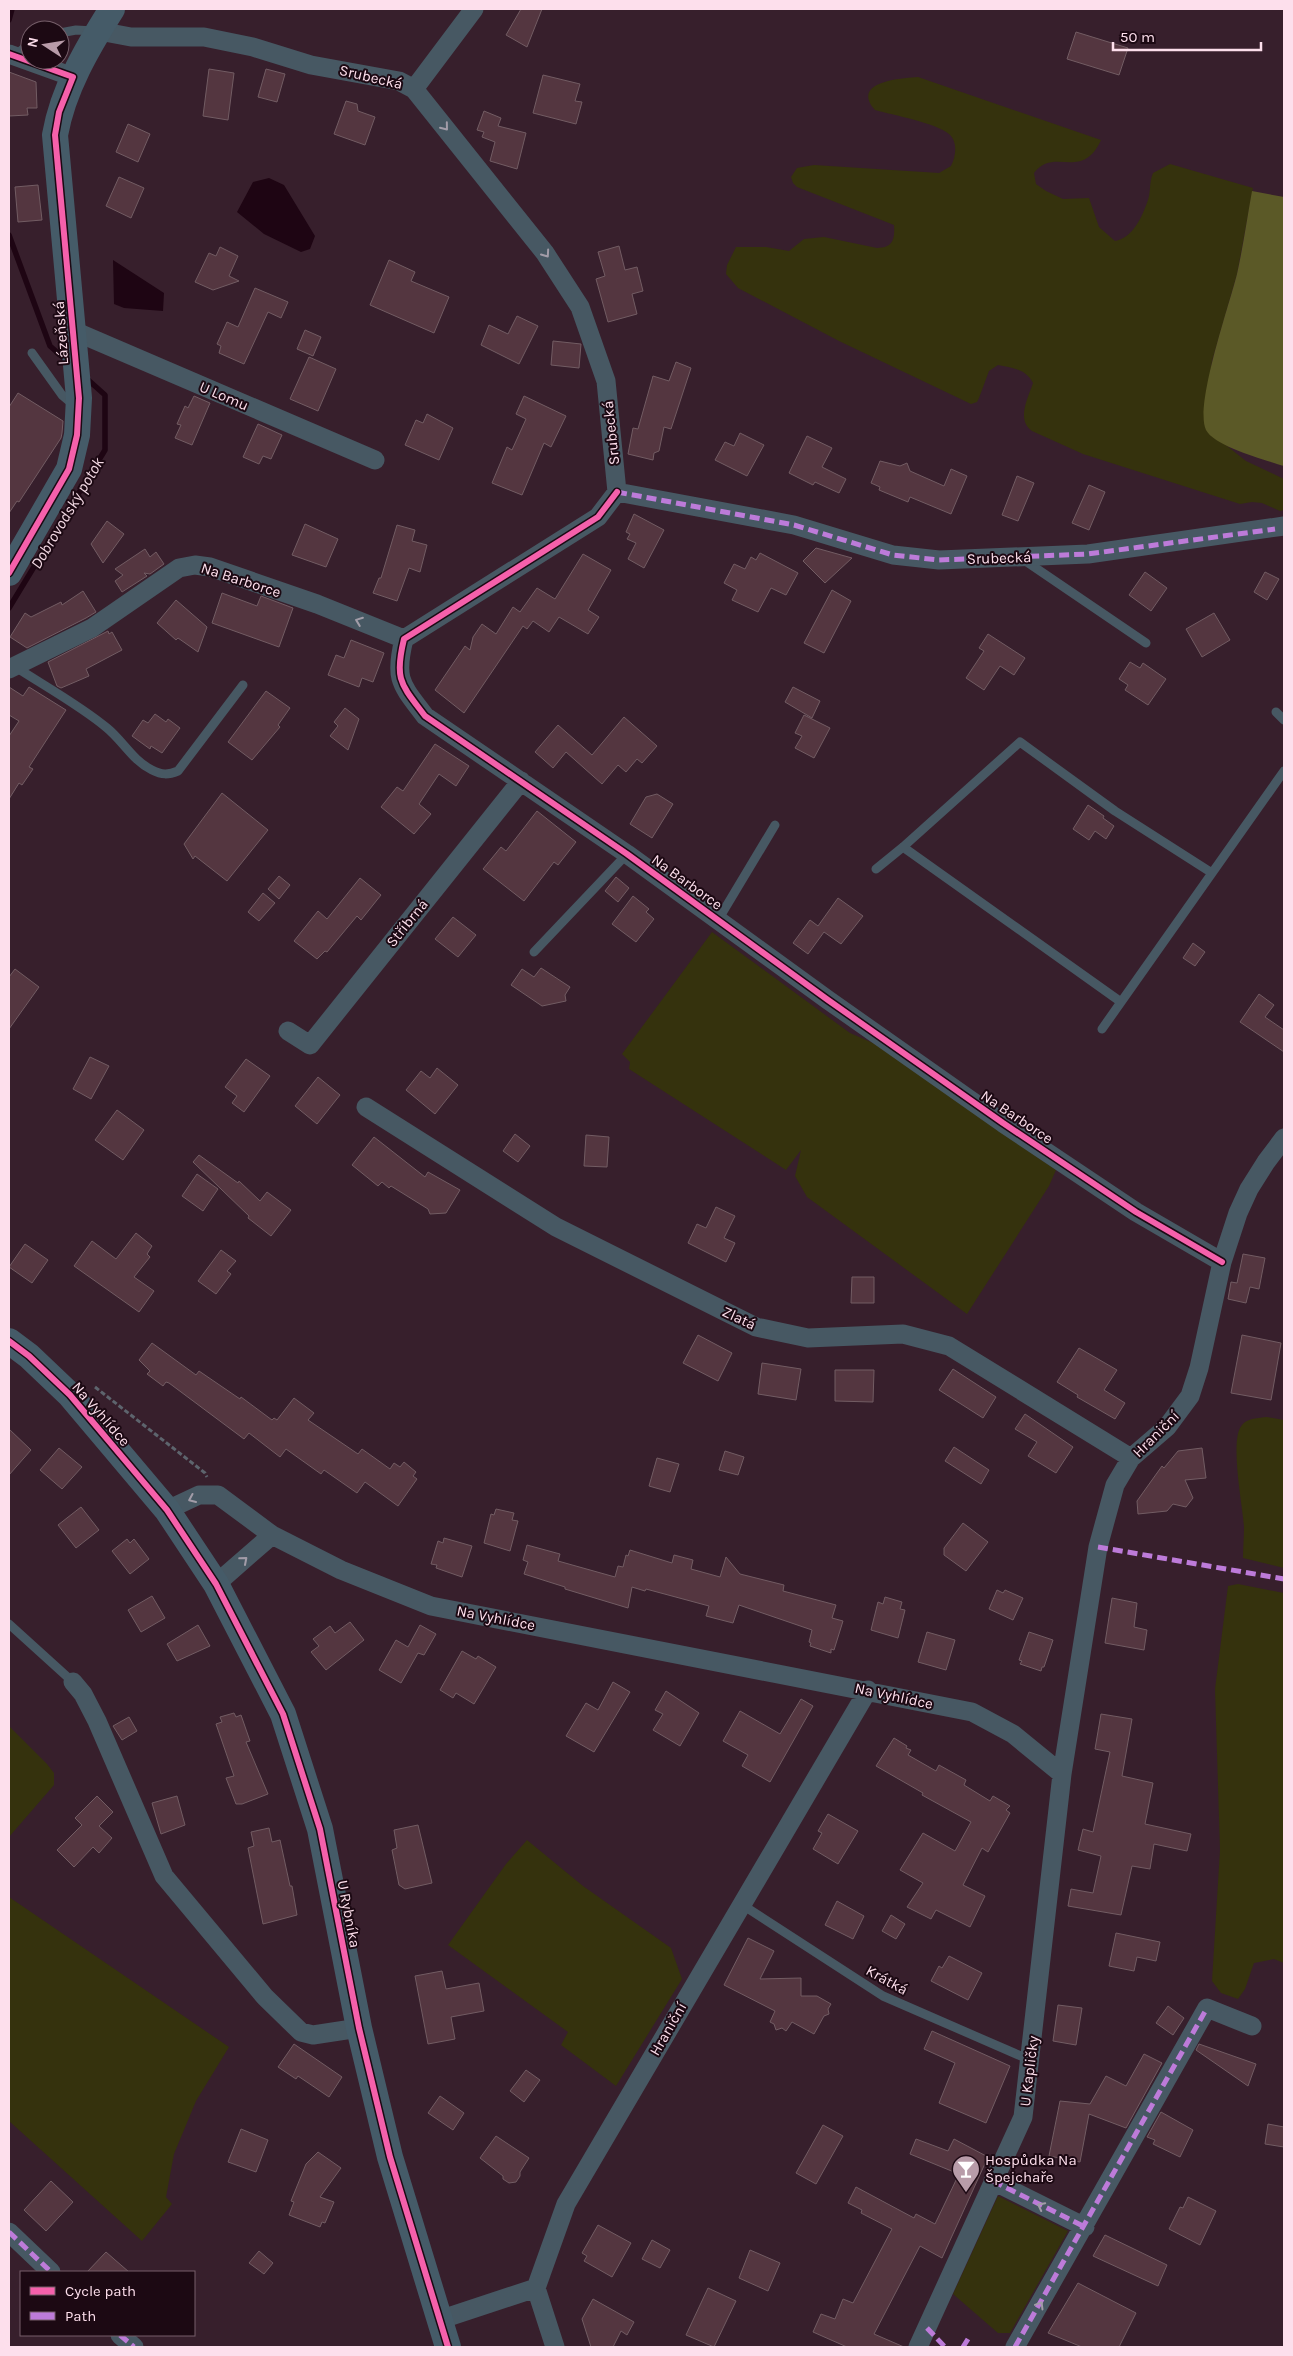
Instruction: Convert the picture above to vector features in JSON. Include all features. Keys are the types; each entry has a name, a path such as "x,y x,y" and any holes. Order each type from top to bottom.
{"street":[{"path":"414,89 474,9"},
{"name":"Srubecká","path":"105,21 131,37 204,37 254,47 311,65 399,81 414,89 545,253 580,307 606,381 617,492 794,525 892,556 939,560 1088,554 1281,531"},
{"name":"Lázeňská","path":"9,573 69,469 77,435 79,404 55,135 59,112 73,77 105,21"},
{"path":"11,55 73,77"},
{"name":"U Lomu","path":"74,340 375,460"},
{"path":"404,639 598,517 617,492"},
{"name":"Na Barborce","path":"11,668 92,628 179,568 195,565 210,567 317,604 404,639 398,664 403,687 425,716 627,854 1003,1123 1136,1212 1222,1262"},
{"name":"Stříbrná","path":"288,1032 310,1044 521,781"},
{"name":"Zlatá","path":"366,1107 556,1227 756,1327 808,1338 903,1334 949,1346 1131,1458"},
{"name":"Hraniční","path":"1062,1774 1098,1547 1114,1485 1131,1458 1167,1427 1190,1396 1199,1368 1222,1262 1249,1189 1284,1138"},
{"name":"Na Vyhlídce","path":"9,1341 29,1356 70,1395 167,1510"},
{"path":"167,1510 199,1495 218,1494"},
{"name":"Na Vyhlídce","path":"218,1494 272,1535 341,1570 431,1606 868,1690 972,1712 1013,1734 1062,1774"},
{"name":"U Rybníka","path":"167,1510 216,1584 282,1714 320,1829 358,2028 390,2157 448,2347"},
{"path":"216,1584 272,1535"},
{"path":"73,1682 83,1694 97,1721 164,1876 266,1998 301,2032 313,2035 358,2028"},
{"name":"Hraniční","path":"536,2288 566,2204 868,1690"},
{"name":"U Kapličky","path":"918,2347 1023,2117 1062,1774"},
{"path":"1015,2347 1085,2228 1208,2008 1252,2026"},
{"path":"993,2181 1085,2228"},
{"path":"9,2232 50,2271"},
{"path":"439,2320 536,2288 555,2347"},
{"path":"121,2336 134,2347"}],"lane":[{"path":"70,31 105,21"},
{"path":"32,353 62,395 79,404"},
{"path":"1020,557 1146,643"},
{"path":"11,668 108,728 137,760 151,770 162,774 178,771 243,684"},
{"path":"1276,712 1284,720"},
{"path":"876,869 1020,742 1115,811 1212,873"},
{"path":"1102,1029 1284,771"},
{"path":"718,920 775,825"},
{"path":"903,847 1122,1002"},
{"path":"534,952 627,854"},
{"path":"9,1624 73,1682"},
{"name":"Krátká","path":"741,1904 883,1996 1030,2060"}],"path":[{"path":"90,1383 205,1473 218,1494"}],"shaded area":[{"path":"918,77 1101,140 1093,152 1085,159 1077,162 1050,162 1034,173 1036,184 1063,199 1089,198 1099,227 1115,241 1127,236 1140,220 1148,200 1153,173 1170,164 1253,188 1237,274 1212,361 1204,419 1212,436 1246,461 1284,479 1284,510 1280,511 1262,503 1240,504 1083,454 1032,431 1027,426 1024,415 1026,402 1033,383 1023,372 998,365 989,371 977,402 971,404 839,341 738,288 726,274 727,265 736,247 766,247 789,251 804,239 824,237 877,248 887,246 892,242 894,225 797,187 791,177 797,168 814,165 939,173 951,166 955,145 949,134 925,123 875,110 869,101 869,93 881,83 890,80"},
{"path":"269,178 284,185 315,236 310,249 301,252 264,234 237,212 253,182"},
{"path":"1252,191 1284,197 1284,466 1219,442 1206,430 1204,418 1205,400 1214,354 1237,274"},
{"path":"113,260 164,293 163,311 124,308 114,304"},
{"path":"712,932 850,1033 875,1044 1056,1170 1049,1186 967,1314 807,1197 795,1176 801,1150 786,1170 629,1069 630,1062 622,1054"},
{"path":"1267,1417 1284,1420 1284,1568 1243,1558 1244,1527 1238,1474 1238,1433 1242,1425 1247,1421"},
{"path":"1238,1584 1284,1593 1284,1963 1274,1959 1254,1963 1245,1989 1238,1999 1221,1993 1212,1981 1220,1850 1215,1689 1228,1586"},
{"path":"9,1726 54,1773 54,1785 9,1837"},
{"path":"527,1840 583,1886 671,1948 682,1979 616,2086 561,2045 568,2032 448,1945 506,1864"},
{"path":"9,1897 229,2047 196,2101 174,2154 166,2197 172,2204 142,2241 9,2121"},
{"path":"998,2196 1068,2231 1010,2333 998,2333 953,2294"}],"building":[{"path":"521,9 542,9 527,47 506,35"},
{"path":"1076,32 1128,48 1119,75 1067,59"},
{"path":"209,69 234,73 228,120 203,116"},
{"path":"266,69 285,74 277,102 258,97"},
{"path":"9,72 36,82 37,108 27,108 28,115 9,116"},
{"path":"543,75 580,84 575,101 582,102 576,124 533,113"},
{"path":"346,101 357,104 358,111 375,117 365,145 334,134"},
{"path":"484,111 501,118 498,126 526,133 517,169 490,161 495,142 482,137 484,132 477,130"},
{"path":"128,124 150,134 138,162 116,152"},
{"path":"119,177 144,188 131,218 106,206"},
{"path":"38,185 42,220 18,222 15,187"},
{"path":"619,246 625,270 637,267 643,291 632,294 637,314 608,322 596,279 605,276 598,252"},
{"path":"220,247 238,256 229,276 239,281 213,290 195,282 209,253 216,256"},
{"path":"389,260 415,272 411,281 449,297 434,333 370,305"},
{"path":"255,288 288,302 281,318 268,312 244,364 219,353 221,346 217,344 227,322 238,327"},
{"path":"517,316 538,326 519,364 481,345 489,325 508,334"},
{"path":"305,330 321,337 313,356 297,349"},
{"path":"553,341 581,344 579,368 551,365"},
{"path":"309,357 336,369 318,411 290,399"},
{"path":"676,362 691,368 671,429 664,427 659,451 654,453 653,460 628,454 633,428 638,429 653,376 669,381"},
{"path":"18,393 63,421 61,438 19,502 17,501 9,513 9,407"},
{"path":"194,396 210,403 192,445 175,438 181,425 177,424 185,406 188,408"},
{"path":"524,396 566,416 551,447 544,443 522,495 492,483 507,447 512,450 526,419 516,414"},
{"path":"427,414 453,428 439,460 405,445 416,420 423,423"},
{"path":"258,424 282,435 271,459 263,456 259,464 243,457"},
{"path":"740,433 764,445 747,476 715,460 725,442 734,446"},
{"path":"807,436 832,448 822,467 846,479 839,493 815,482 813,485 789,473"},
{"path":"880,461 900,466 907,463 910,471 944,486 951,469 967,476 951,514 910,497 908,502 879,490 880,487 871,483"},
{"path":"1017,476 1034,483 1018,521 1002,515"},
{"path":"1089,485 1105,492 1089,530 1072,523"},
{"path":"634,514 664,530 644,568 628,559 636,543 627,539 630,534 626,532"},
{"path":"107,521 124,534 103,563 91,544"},
{"path":"305,524 338,539 326,567 292,555"},
{"path":"397,525 415,530 412,541 427,545 420,572 409,568 397,601 373,593 379,578 381,578"},
{"path":"816,548 852,558 825,583 803,561"},
{"path":"145,549 150,557 156,552 164,564 150,574 144,573 147,576 122,592 115,581 123,575 115,569"},
{"path":"760,553 798,573 786,595 771,588 758,612 732,600 737,590 724,583 734,564 745,569 751,557 756,560"},
{"path":"583,554 611,570 588,610 599,617 588,634 559,617 549,632 533,621 527,629 523,626 464,713 435,690 465,646 470,650 473,637 482,624 496,634 513,607 520,612 537,588 555,599"},
{"path":"1145,572 1167,588 1151,611 1129,595"},
{"path":"1265,572 1279,579 1267,600 1254,592"},
{"path":"832,590 851,601 824,653 804,643"},
{"path":"83,591 96,612 27,648 10,637 25,613 31,617 61,602 62,605"},
{"path":"222,593 257,606 261,596 293,608 279,647 212,623"},
{"path":"176,600 207,627 198,652 178,638 176,640 157,623"},
{"path":"1214,613 1230,640 1202,657 1186,629"},
{"path":"108,631 109,634 112,632 122,650 86,669 89,676 61,688 57,686 48,662"},
{"path":"988,634 1025,658 1014,675 1000,666 984,690 966,678 984,651 979,648"},
{"path":"351,640 384,653 373,682 362,678 359,687 328,675 336,655 344,658"},
{"path":"1130,662 1140,668 1143,663 1166,679 1148,705 1125,690 1128,685 1119,679"},
{"path":"9,687 23,696 29,687 66,710 29,767 33,769 22,785 19,783 9,799 9,736 19,721 9,715"},
{"path":"793,687 820,701 812,718 785,702"},
{"path":"266,691 290,708 278,725 280,727 252,760 228,742"},
{"path":"345,708 359,719 348,750 330,736 338,726 334,722"},
{"path":"155,714 166,722 168,719 180,728 162,753 151,746 150,749 132,736 143,720 148,723"},
{"path":"804,715 830,728 814,758 795,748 802,736 795,733"},
{"path":"624,717 657,746 642,763 637,759 626,772 618,765 602,784 566,752 553,768 535,752 558,725 592,755"},
{"path":"435,744 469,766 456,786 439,774 419,804 431,814 414,834 381,807 397,787 403,791"},
{"path":"222,793 268,830 227,881 195,856 193,859 184,844"},
{"path":"657,794 673,804 652,838 630,824 646,797"},
{"path":"1088,805 1114,826 1106,839 1095,831 1089,840 1073,829"},
{"path":"537,811 576,842 558,865 554,862 524,901 483,869 501,847 506,851"},
{"path":"279,876 290,885 279,899 268,889"},
{"path":"616,877 629,888 618,902 605,891"},
{"path":"360,878 381,895 361,920 357,916 327,952 325,951 317,959 294,941 318,911 327,919"},
{"path":"263,893 275,903 259,921 248,912"},
{"path":"633,896 649,909 646,912 654,919 636,942 612,924"},
{"path":"838,898 863,916 841,944 824,932 808,954 793,943 810,920 818,926"},
{"path":"453,917 476,935 458,957 435,939"},
{"path":"1193,943 1205,952 1195,966 1183,958"},
{"path":"541,968 570,987 565,995 566,1001 542,1006 511,985 522,969 534,977"},
{"path":"15,969 39,987 9,1029 9,977"},
{"path":"1259,994 1274,1005 1265,1017 1284,1030 1284,1052 1240,1022"},
{"path":"90,1057 109,1066 91,1099 73,1089"},
{"path":"246,1059 270,1076 244,1112 232,1103 237,1096 225,1087"},
{"path":"437,1068 458,1085 435,1114 406,1090 421,1071 430,1078"},
{"path":"318,1077 340,1095 317,1124 295,1106"},
{"path":"117,1110 144,1130 123,1160 95,1140"},
{"path":"515,1134 530,1146 518,1162 503,1151"},
{"path":"586,1135 609,1137 607,1167 584,1166"},
{"path":"374,1137 425,1177 428,1172 460,1190 446,1213 430,1214 428,1209 391,1186 389,1188 382,1182 378,1186 352,1165"},
{"path":"199,1155 238,1183 239,1181 260,1201 267,1192 291,1210 271,1236 248,1218 249,1216 193,1162"},
{"path":"197,1174 218,1189 203,1211 182,1196"},
{"path":"716,1207 735,1216 724,1238 735,1243 726,1262 688,1243 697,1224 706,1228"},
{"path":"136,1233 152,1246 147,1254 150,1257 134,1277 154,1291 139,1312 74,1266 92,1241 116,1259"},
{"path":"25,1244 48,1260 32,1283 9,1267"},
{"path":"221,1250 236,1261 227,1271 231,1274 216,1294 198,1281"},
{"path":"1243,1254 1265,1258 1259,1289 1250,1287 1246,1303 1228,1299 1231,1282 1237,1283"},
{"path":"852,1277 874,1277 874,1303 851,1303"},
{"path":"698,1335 732,1353 718,1381 683,1363"},
{"path":"1242,1335 1281,1343 1271,1400 1231,1393"},
{"path":"152,1343 196,1375 199,1371 240,1399 241,1397 272,1420 274,1418 277,1420 294,1398 314,1413 308,1420 358,1454 362,1449 390,1469 394,1463 400,1467 404,1462 416,1472 413,1476 417,1479 398,1506 365,1482 357,1493 324,1470 321,1474 286,1449 280,1457 249,1433 244,1439 169,1383 166,1382 163,1386 147,1374 150,1371 139,1360"},
{"path":"1079,1348 1117,1370 1104,1390 1125,1403 1115,1419 1077,1397 1078,1395 1057,1382"},
{"path":"762,1363 801,1369 796,1400 758,1394"},
{"path":"953,1369 996,1397 983,1418 939,1390"},
{"path":"835,1370 874,1370 873,1402 835,1401"},
{"path":"1025,1414 1073,1447 1056,1473 1028,1456 1037,1442 1015,1429"},
{"path":"9,1429 31,1450 9,1475"},
{"path":"954,1447 989,1470 981,1484 945,1461"},
{"path":"59,1448 82,1467 62,1489 40,1470"},
{"path":"1202,1448 1206,1478 1185,1480 1193,1498 1186,1507 1173,1504 1167,1511 1138,1514 1137,1501 1162,1466 1164,1468 1178,1451"},
{"path":"725,1451 744,1457 738,1475 719,1470"},
{"path":"657,1458 679,1464 670,1492 649,1486"},
{"path":"81,1507 99,1530 76,1548 58,1525"},
{"path":"496,1509 514,1513 512,1520 518,1521 510,1551 484,1543 491,1514 494,1515"},
{"path":"963,1523 988,1542 966,1571 944,1555 944,1548"},
{"path":"444,1538 472,1546 462,1577 436,1568 437,1565 431,1564 438,1541 443,1543"},
{"path":"127,1539 130,1543 134,1539 149,1559 130,1574 112,1551"},
{"path":"527,1545 560,1554 558,1561 615,1577 618,1566 623,1567 626,1555 628,1556 630,1550 672,1563 674,1555 693,1560 691,1569 720,1577 726,1557 740,1574 784,1585 783,1591 836,1605 832,1618 843,1621 834,1650 831,1649 831,1653 810,1646 812,1630 739,1605 733,1623 706,1616 709,1606 632,1587 628,1608 565,1589 565,1587 524,1574 528,1562 523,1560"},
{"path":"997,1590 1003,1593 1005,1590 1023,1598 1013,1620 989,1609"},
{"path":"152,1596 165,1618 141,1632 128,1610"},
{"path":"885,1597 902,1602 900,1609 905,1610 898,1638 871,1630 878,1602 883,1604"},
{"path":"1112,1598 1137,1603 1134,1627 1147,1630 1144,1650 1105,1643"},
{"path":"350,1622 364,1640 326,1670 311,1652 319,1646 313,1639 330,1626 335,1633"},
{"path":"198,1625 210,1646 177,1661 167,1644"},
{"path":"420,1625 436,1634 424,1655 418,1653 401,1683 379,1670 396,1640 408,1647"},
{"path":"927,1632 955,1640 946,1670 918,1662"},
{"path":"1029,1632 1053,1640 1041,1671 1020,1664 1022,1661 1019,1660"},
{"path":"462,1651 476,1659 478,1656 496,1667 474,1704 456,1693 453,1698 440,1690"},
{"path":"613,1682 630,1692 594,1752 566,1736 586,1703 598,1710"},
{"path":"666,1691 699,1713 680,1746 653,1730 663,1714 655,1710"},
{"path":"801,1699 813,1706 770,1782 742,1766 748,1755 723,1741 740,1711 780,1734"},
{"path":"234,1713 236,1717 241,1715 250,1741 246,1742 268,1794 242,1804 236,1804 226,1778 234,1776 216,1724 222,1722 220,1717"},
{"path":"1101,1714 1132,1719 1122,1776 1153,1783 1145,1824 1191,1834 1187,1851 1154,1844 1150,1869 1132,1866 1121,1915 1068,1906 1071,1889 1093,1893 1101,1856 1078,1850 1083,1829 1093,1832 1110,1752 1095,1749"},
{"path":"129,1717 137,1731 122,1740 113,1726"},
{"path":"894,1738 911,1750 908,1755 936,1771 939,1765 966,1780 964,1785 990,1801 993,1796 1010,1806 1006,1810 1010,1813 988,1852 982,1848 963,1885 985,1896 970,1927 936,1910 931,1919 907,1907 923,1883 900,1870 923,1833 955,1851 971,1822 922,1795 923,1793 876,1766"},
{"path":"97,1796 113,1812 99,1826 112,1838 99,1853 93,1847 74,1867 57,1850 82,1825 75,1818"},
{"path":"177,1796 185,1825 161,1834 152,1803"},
{"path":"828,1814 858,1831 838,1864 813,1849 822,1833 818,1831"},
{"path":"418,1825 432,1883 405,1889 399,1885 392,1850 397,1848 394,1830"},
{"path":"269,1828 272,1842 280,1840 290,1886 292,1886 297,1915 263,1924 248,1848 254,1846 251,1832"},
{"path":"837,1901 864,1916 853,1939 825,1925"},
{"path":"891,1915 905,1924 896,1939 882,1931"},
{"path":"1116,1933 1160,1942 1156,1961 1137,1957 1134,1971 1109,1966"},
{"path":"748,1938 774,1951 760,1979 801,1978 801,1996 817,1996 831,2004 828,2009 829,2014 824,2016 814,2034 792,2022 786,2031 782,2028 776,2030 774,2024 770,2022 775,2011 724,1985"},
{"path":"949,1956 982,1973 968,2000 931,1981 939,1966 942,1968"},
{"path":"442,1971 446,1989 479,1983 484,2011 451,2017 455,2039 428,2044 415,1976"},
{"path":"1058,2005 1082,2008 1076,2045 1053,2041"},
{"path":"1168,2006 1184,2018 1173,2035 1156,2023"},
{"path":"932,2031 1010,2066 986,2123 939,2103 955,2063 924,2049"},
{"path":"294,2044 342,2077 329,2097 298,2076 296,2079 278,2067"},
{"path":"1199,2044 1256,2064 1248,2086 1196,2050"},
{"path":"1144,2054 1162,2063 1126,2128 1089,2114 1080,2162 1049,2156 1060,2101 1090,2104 1106,2076 1126,2086"},
{"path":"526,2070 540,2080 524,2102 510,2091"},
{"path":"440,2096 464,2113 453,2130 428,2113"},
{"path":"1161,2112 1193,2130 1180,2157 1153,2144 1155,2140 1147,2137"},
{"path":"1268,2124 1284,2127 1284,2147 1265,2144"},
{"path":"823,2125 843,2136 816,2184 796,2173"},
{"path":"241,2129 268,2140 256,2172 228,2162"},
{"path":"496,2136 529,2158 516,2182 509,2183 503,2179 503,2176 480,2158"},
{"path":"916,2139 948,2151 954,2139 988,2157 942,2258 920,2246 874,2334 904,2347 847,2347 813,2332 821,2314 835,2319 843,2299 853,2303 892,2229 861,2213 862,2210 848,2203 856,2187 914,2218 916,2214 935,2224 958,2176 953,2174 954,2172 910,2154"},
{"path":"318,2152 341,2168 320,2197 334,2202 325,2223 322,2222 320,2227 289,2215 294,2202 291,2201 306,2164"},
{"path":"51,2181 73,2202 46,2231 24,2210"},
{"path":"1188,2197 1216,2211 1200,2245 1169,2229 1180,2207 1183,2208"},
{"path":"598,2225 631,2243 612,2277 584,2261 587,2256 582,2253"},
{"path":"1105,2235 1167,2265 1158,2286 1093,2256"},
{"path":"652,2240 670,2250 660,2268 642,2259"},
{"path":"750,2250 780,2263 768,2291 739,2278"},
{"path":"259,2251 273,2263 264,2274 249,2263"},
{"path":"106,2252 128,2271 88,2271"},
{"path":"1078,2283 1136,2313 1119,2347 1082,2347 1048,2333"},
{"path":"708,2288 736,2301 714,2347 686,2335"},
{"path":"593,2299 634,2322 627,2335 621,2331 613,2347 591,2347 582,2319"}],"waterway":[{"name":"Dobrovodský potok","path":"9,20 12,9"},
{"name":"Dobrovodský potok","path":"9,235 50,346 66,360"},
{"name":"Dobrovodský potok","path":"9,608 105,450 105,395 86,378"}],"marked path":[{"path":"617,492 794,525 893,555 939,560 1088,554 1275,529"},
{"path":"1098,1547 1284,1579"},
{"path":"1015,2347 1207,2008"},
{"path":"993,2181 1085,2227"},
{"path":"9,2232 50,2271"},
{"path":"927,2328 945,2347"},
{"path":"121,2336 134,2347"},
{"path":"963,2347 968,2339"}],"cycle path":[{"path":"9,54 73,77 59,112 55,135 79,398 77,435 69,469 9,573"},
{"path":"617,492 598,517 404,639 400,664 402,681 410,696 425,716 627,854 828,1000 1003,1123 1136,1212 1222,1262"},
{"path":"9,1341 29,1356 70,1395 167,1510 216,1584 283,1714 320,1829 359,2028 390,2157 448,2347"}],"place":[{"name":"Hospůdka Na Špejchaře","path":"966,2193"}]}
